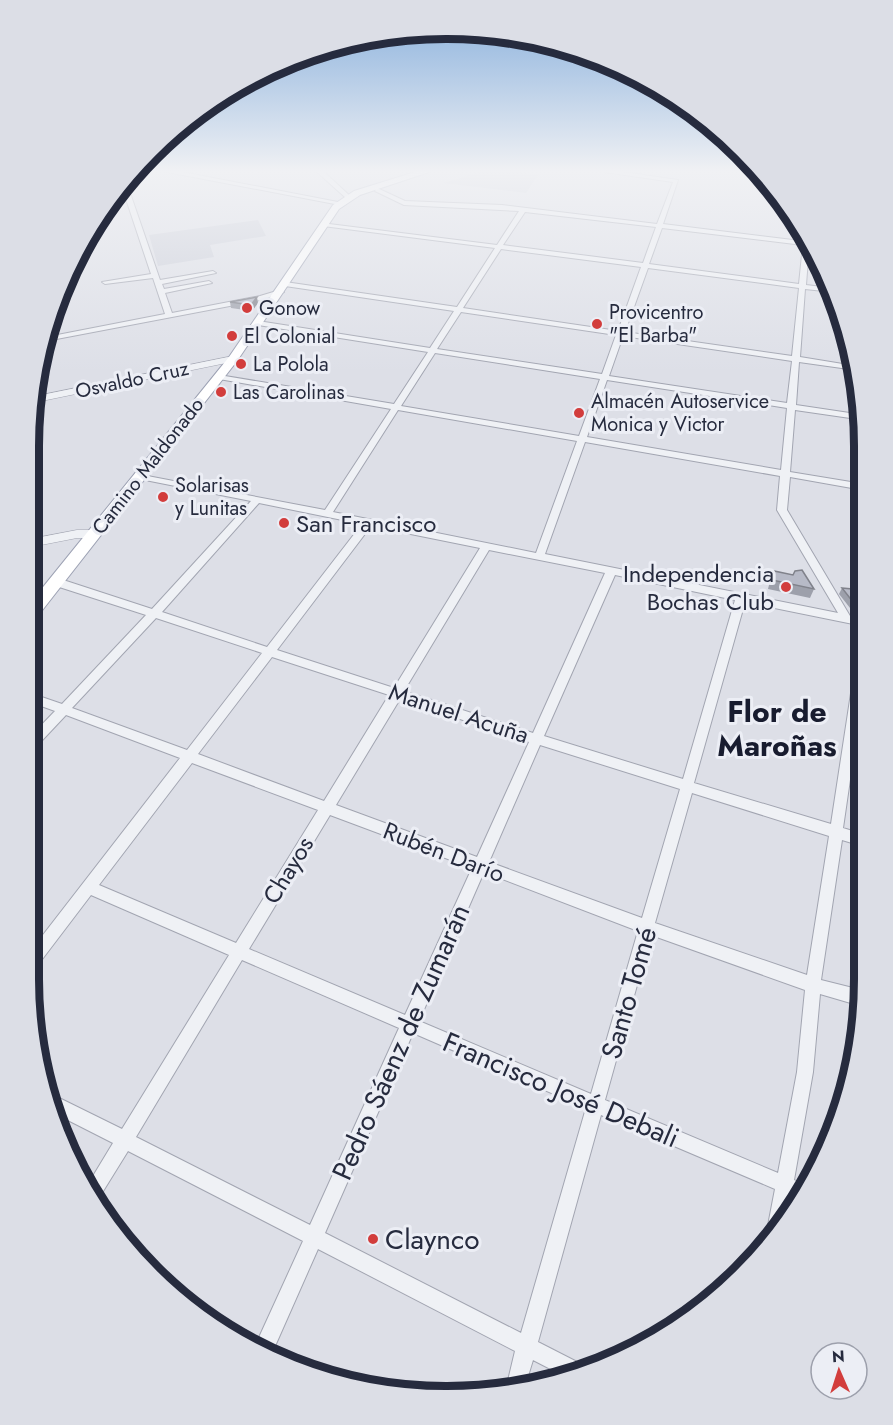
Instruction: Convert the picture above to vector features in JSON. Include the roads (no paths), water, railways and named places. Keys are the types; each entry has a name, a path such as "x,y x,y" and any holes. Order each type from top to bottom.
{"main road":[{"name":"Camino Maldonado","path":"39,603 219,377 304,258 309,255 318,238"}],"street":[{"path":"143,238 169,316"},
{"path":"431,238 822,289"},
{"path":"327,514 434,351 503,238"},
{"path":"539,557 654,238"},
{"path":"762,238 799,243"},
{"path":"806,256 794,359 784,515 847,619"},
{"path":"158,283 213,273"},
{"path":"105,282 156,275"},
{"path":"161,292 209,283"},
{"path":"54,337 261,298 283,288 459,309 846,367"},
{"path":"261,298 273,303"},
{"path":"258,323 853,416"},
{"name":"Osvaldo Cruz","path":"42,398 232,359"},
{"path":"219,377 854,486"},
{"path":"140,476 854,620"},
{"path":"39,735 155,614 256,501"},
{"path":"39,952 368,523"},
{"path":"39,541 77,534 95,534"},
{"name":"Chayos","path":"96,1186 486,547"},
{"name":"Pedro Sáenz de Zumarán","path":"266,1344 611,572"},
{"name":"Manuel Acuña","path":"57,582 536,739 854,838"},
{"name":"Santo Tomé","path":"518,1380 741,597"},
{"name":"Rubén Darío","path":"39,700 647,927 813,985 853,996"},
{"path":"779,1214 805,1072 813,985 854,712"},
{"name":"Francisco José Debali","path":"88,887 794,1189"},
{"path":"60,1107 567,1367"}],"place":[{"name":"Gonow","path":"247,308"},
{"name":"Provicentro \"El Barba\"","path":"597,324"},
{"name":"El Colonial","path":"232,336"},
{"name":"La Polola","path":"241,364"},
{"name":"Las Carolinas","path":"221,392"},
{"name":"Almacén Autoservice Monica y Victor","path":"579,413"},
{"name":"Solarisas y Lunitas","path":"163,497"},
{"name":"San Francisco","path":"284,523"},
{"name":"Independencia Bochas Club","path":"786,587"},
{"name":"Claynco","path":"373,1239"}],"district":[{"name":"Flor de Maroñas","path":"777,728"}]}
